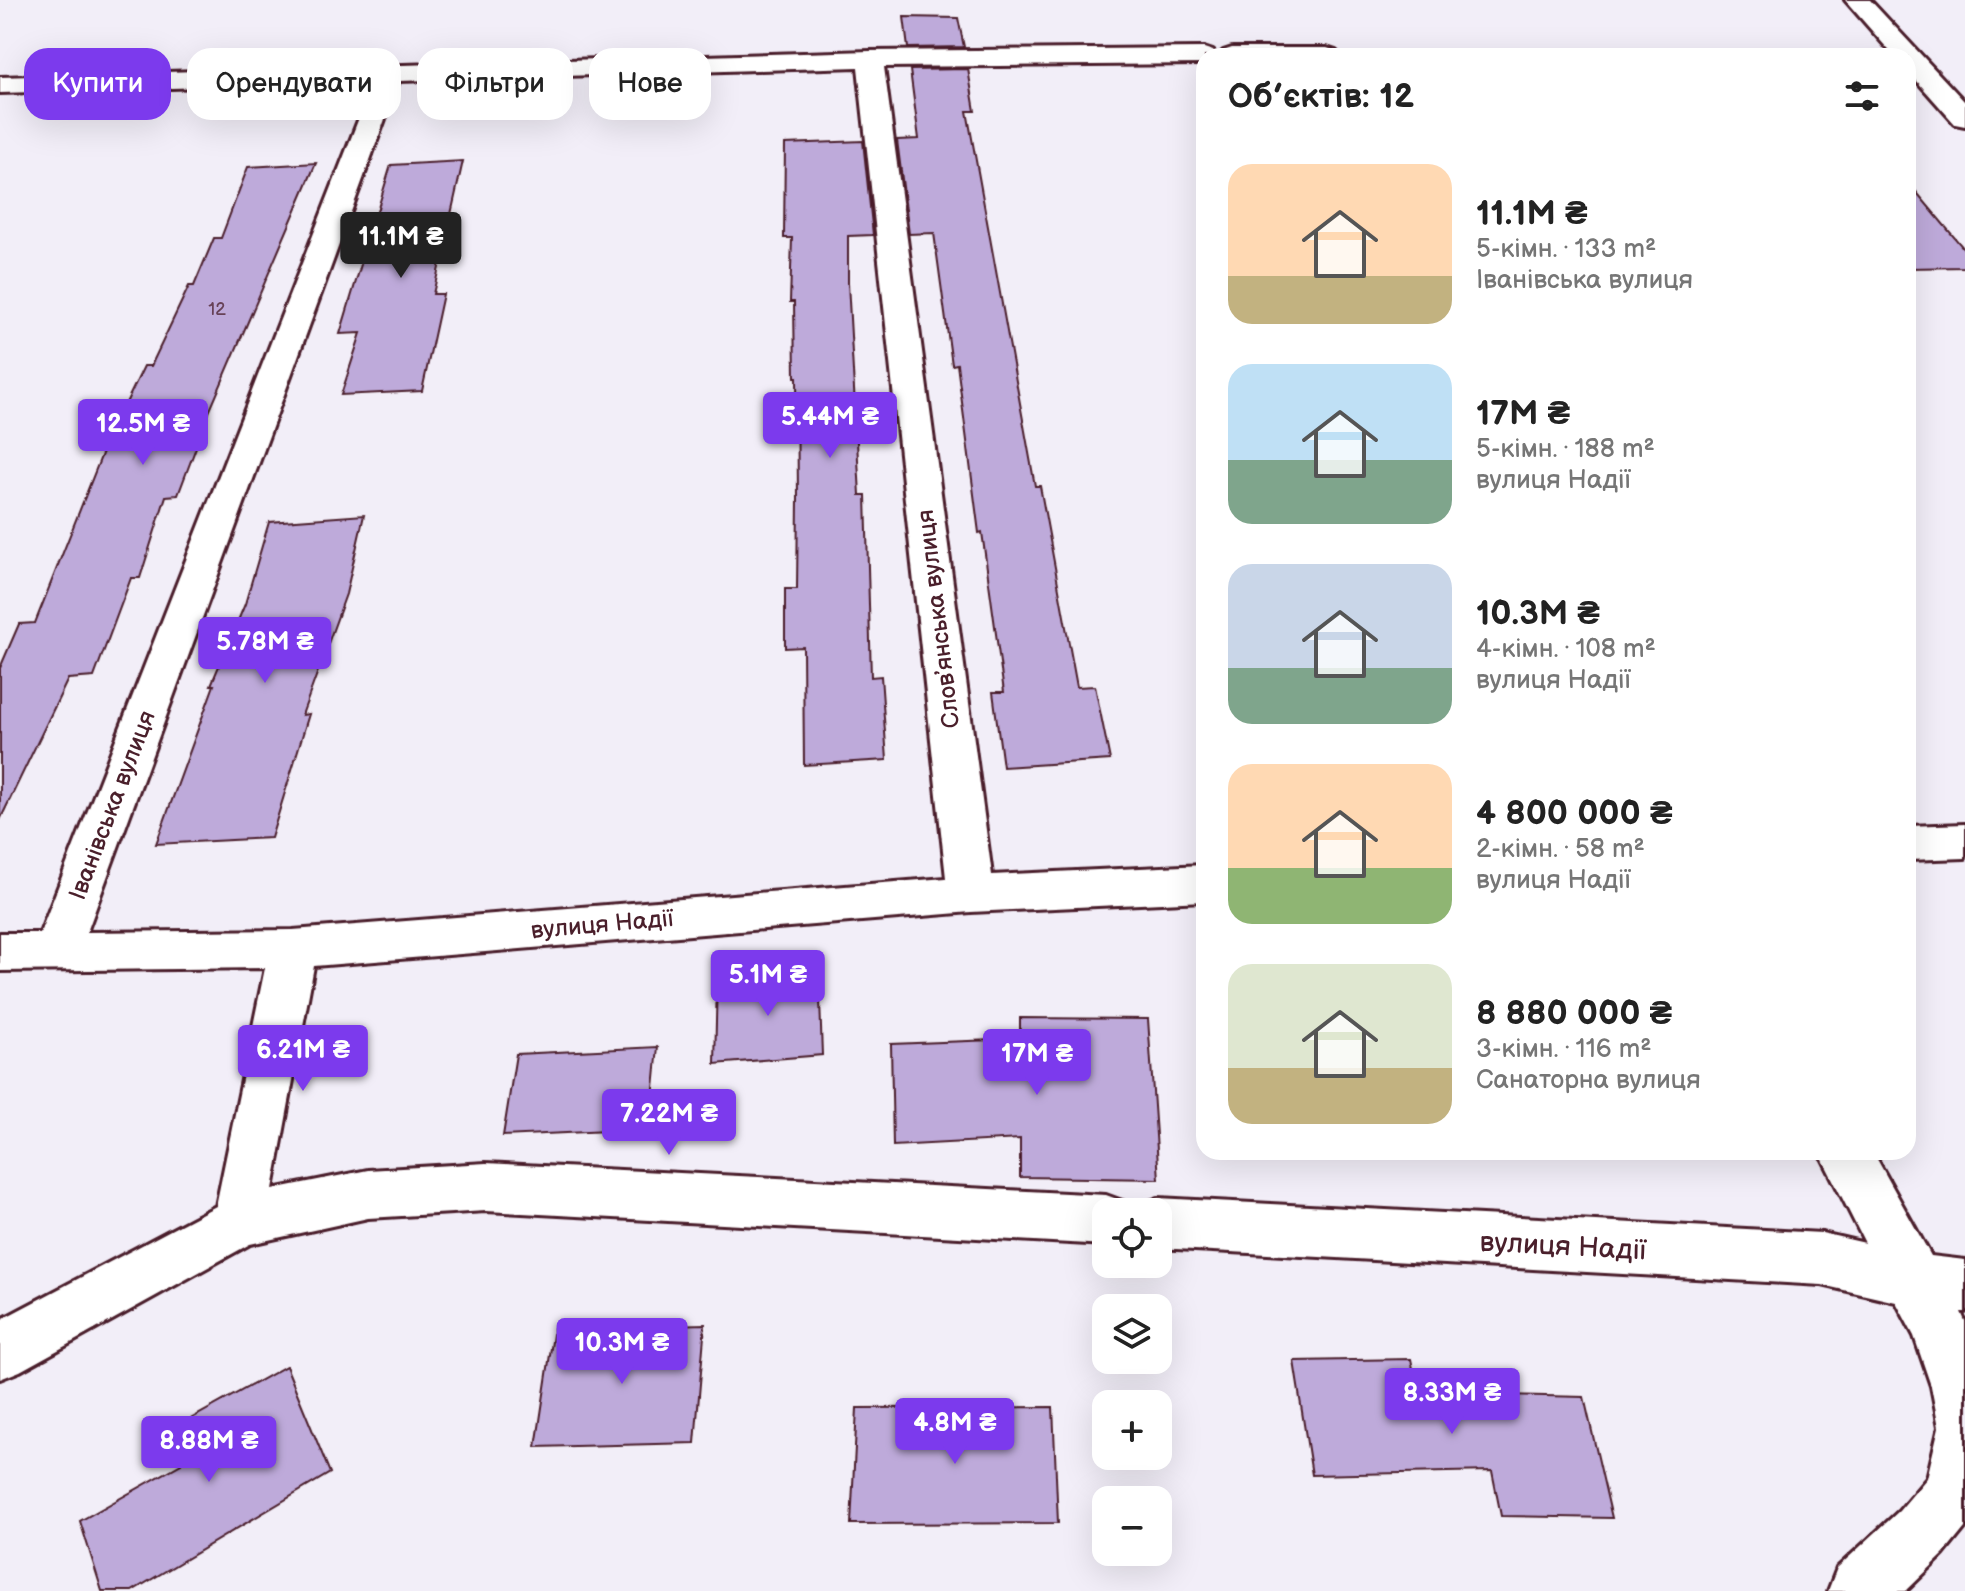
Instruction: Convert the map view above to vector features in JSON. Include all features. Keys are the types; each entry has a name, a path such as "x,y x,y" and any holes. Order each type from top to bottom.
{"street":[{"path":"1857,0 1901,48"},
{"path":"401,74 870,59 1196,56"},
{"name":"Словʼянська вулиця","path":"870,59 971,894"},
{"path":"1916,64 1965,118"},
{"path":"0,85 187,80"},
{"name":"Іванівська вулиця","path":"56,952 372,120"},
{"path":"1916,843 1965,841"},
{"name":"вулиця Надії","path":"0,952 293,949 971,894 1196,883"},
{"path":"240,1221 293,949"},
{"path":"1849,1160 1881,1224 1941,1284 1939,1327 1960,1386 1965,1417"},
{"path":"0,1351 240,1221 368,1194 486,1187 1092,1219"},
{"name":"вулиця Надії","path":"1172,1224 1822,1259 1941,1284"},
{"path":"1860,1591 1921,1533 1955,1492 1965,1438"}],"building":[{"path":"904,17 958,18 964,47 908,48"},
{"path":"968,69 975,111 967,111 1035,486 1040,486 1077,687 1095,686 1110,760 1003,767 993,692 1004,692 957,364 952,365 934,233 909,234 897,140 919,139 910,70"},
{"path":"863,141 873,235 848,236 848,283 860,495 866,495 871,677 881,676 887,760 804,765 803,647 785,648 785,589 797,589 798,499 794,302 790,302 792,238 784,238 785,144"},
{"path":"463,161 433,294 443,294 422,391 341,395 361,333 340,334 391,165"},
{"path":"316,163 210,410 178,495 166,496 140,578 131,578 94,677 68,679 0,820 0,668 19,624 35,623 106,444 144,366 151,366 189,286 194,286 214,238 221,238 248,167"},
{"path":"1916,192 1965,250 1965,267 1916,268"},
{"path":"364,515 346,594 302,715 309,714 271,838 156,844 214,685 211,685 245,604 269,522"},
{"path":"819,972 822,1055 715,1064 717,979"},
{"path":"1020,1018 1148,1019 1159,1179 1020,1177 1020,1139 893,1146 891,1044 1020,1039"},
{"path":"658,1047 650,1129 503,1136 516,1054"},
{"path":"705,1324 695,1443 536,1447 554,1328"},
{"path":"1411,1359 1418,1393 1584,1397 1612,1518 1501,1516 1492,1471 1312,1475 1294,1361"},
{"path":"286,1366 330,1473 132,1591 102,1591 80,1521 181,1464 169,1431"},
{"path":"1053,1407 1058,1523 851,1524 857,1408"}]}
